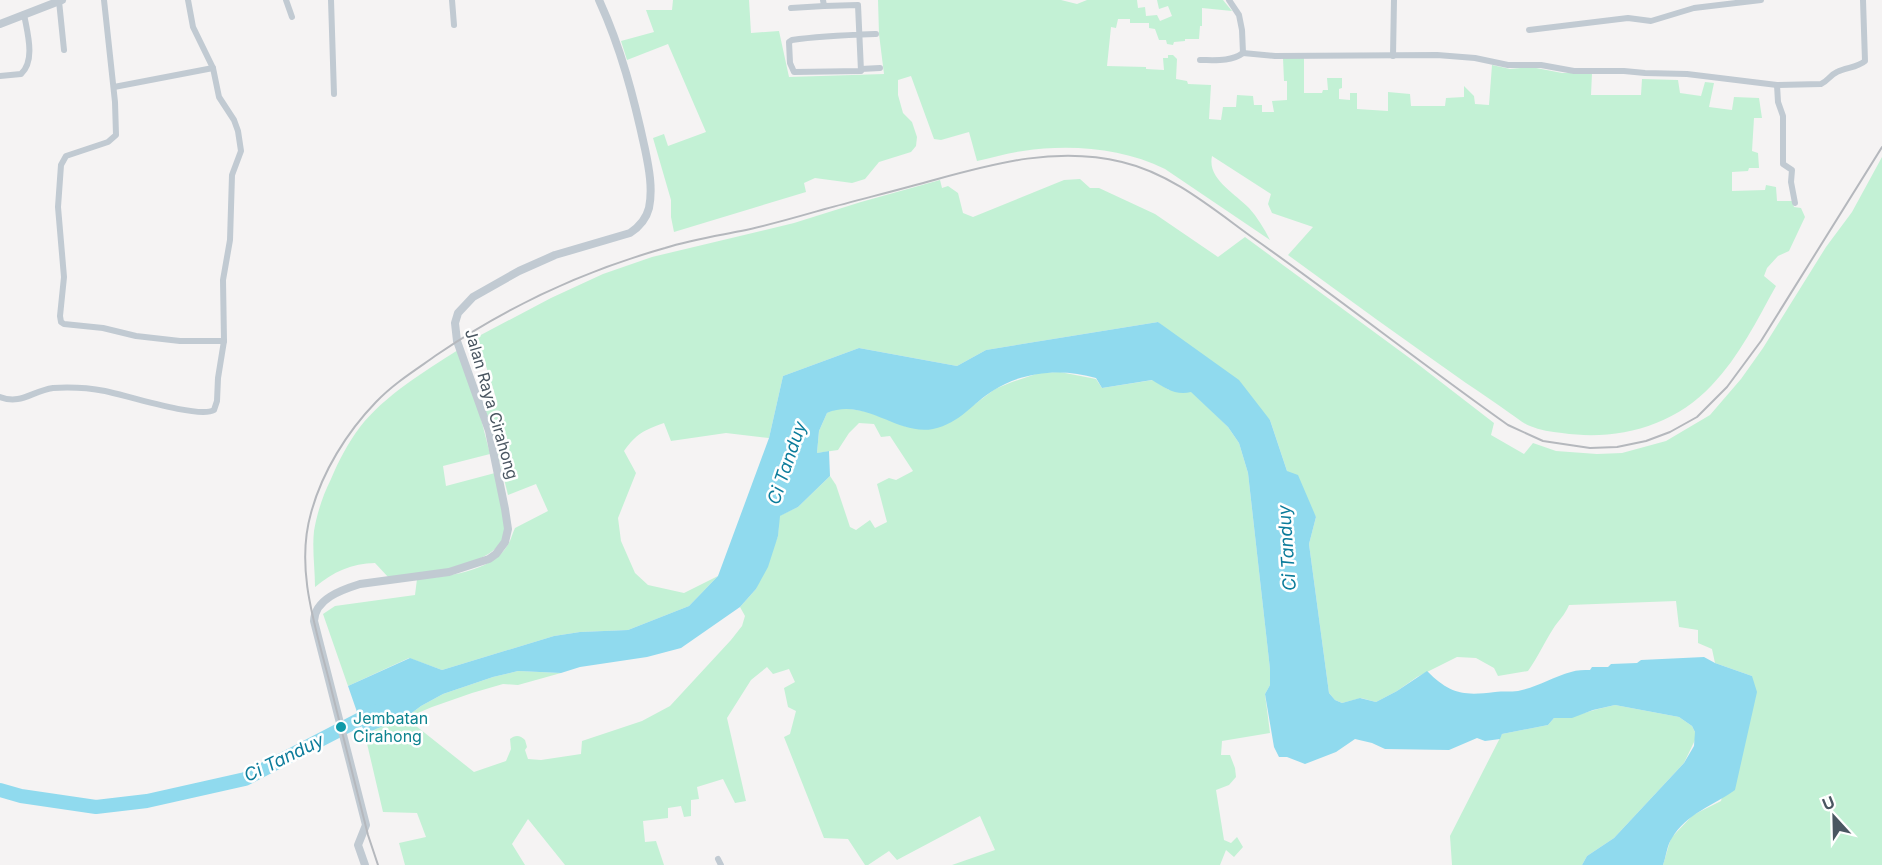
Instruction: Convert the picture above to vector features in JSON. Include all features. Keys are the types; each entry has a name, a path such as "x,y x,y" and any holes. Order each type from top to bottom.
{"street":[{"path":"104,0 117,128 114,139 66,156 61,165 58,207 64,277 61,322 103,328 136,336 180,341 224,341"},
{"path":"0,397 17,400 53,388 75,388 105,391 185,410 211,412 217,401 224,341 224,280 230,240 232,175 240,151 238,131 234,120 219,97 213,68 193,27 188,0"},
{"path":"286,0 292,16"},
{"path":"331,0 334,94"},
{"path":"452,0 454,25"},
{"name":"Jalan Raya Cirahong","path":"365,865 358,845 366,825 314,614 330,596 349,588 360,584 449,572 489,559 505,542 508,529 489,431 457,341 455,323 463,306 490,286 555,255 630,233 638,228 649,209 650,167 640,121 615,35 599,0"},
{"path":"1229,0 1239,15 1243,53"},
{"path":"1393,56 1394,0"},
{"path":"1529,30 1628,18 1651,21 1694,8 1761,0"},
{"path":"1200,60 1236,58 1243,53 1275,56 1447,56 1475,58 1508,65 1540,65 1574,70 1688,74 1777,85 1821,84 1835,72 1865,61 1863,0"},
{"path":"0,24 60,1 64,50"},
{"path":"791,8 824,3 858,3 861,69"},
{"path":"0,76 21,75 29,61 24,14"},
{"path":"876,34 792,40 789,42 790,63 794,72 855,72 861,69 880,68"},
{"path":"114,87 213,68"},
{"path":"1777,85 1778,102 1783,117 1783,164 1792,170 1791,182 1795,203"}],"green space":[{"path":"673,0 749,0 751,33 779,31 789,77 884,74 878,0 1061,0 1077,4 1087,0 1137,0 1138,8 1145,7 1146,16 1157,15 1160,21 1172,16 1168,6 1159,9 1157,0 1223,0 1232,11 1202,8 1199,39 1185,39 1185,41 1174,42 1173,45 1167,44 1166,40 1159,40 1155,29 1149,28 1149,23 1130,23 1130,19 1118,19 1116,28 1111,27 1107,66 1164,70 1163,58 1173,55 1177,59 1176,79 1187,81 1188,84 1211,85 1209,119 1221,120 1223,107 1236,107 1237,95 1253,96 1254,105 1262,105 1262,112 1274,112 1272,101 1287,100 1287,81 1284,81 1283,58 1304,58 1304,93 1322,93 1323,90 1328,90 1327,78 1342,78 1339,99 1350,100 1350,93 1357,93 1357,109 1388,111 1388,92 1410,94 1411,106 1445,106 1446,98 1464,97 1464,86 1474,96 1475,104 1489,105 1492,65 1510,69 1531,67 1562,73 1592,73 1591,95 1641,95 1642,79 1678,80 1680,93 1701,96 1705,82 1714,83 1709,107 1732,110 1734,97 1759,98 1762,118 1754,118 1752,151 1758,153 1759,168 1732,172 1732,191 1765,190 1766,185 1776,187 1777,201 1792,201 1794,207 1801,208 1805,217 1789,251 1778,256 1767,268 1764,276 1776,286 1747,338 1722,374 1697,399 1662,421 1643,428 1603,435 1546,431 1520,421 1288,255 1313,227 1272,213 1268,204 1271,194 1212,156 1214,172 1218,179 1252,211 1270,240 1165,169 1131,156 1096,150 1059,148 1017,152 977,161 969,132 941,140 934,139 911,76 898,80 898,95 903,113 912,122 917,137 916,146 911,152 879,162 865,179 852,183 815,178 804,183 806,192 674,232 671,200 653,138 664,134 668,146 706,132 668,44 627,60 621,41 654,32 646,10 672,10"},
{"path":"1882,157 1882,865 1663,865 1671,838 1693,815 1721,801 1752,676 1715,663 1712,649 1698,643 1698,630 1679,627 1676,601 1569,605 1528,671 1498,676 1494,668 1476,658 1457,657 1417,677 1376,702 1361,698 1342,703 1335,700 1329,693 1309,544 1316,517 1287,471 1270,420 1158,322 986,350 957,366 859,348 783,376 769,438 726,433 671,441 664,423 646,430 632,440 624,451 636,473 618,518 621,541 635,573 648,585 684,593 718,576 689,606 628,630 580,632 554,636 442,670 409,658 348,686 323,614 335,606 415,595 417,579 466,572 490,562 500,555 515,528 548,511 536,484 508,495 484,405 497,401 477,337 603,274 652,257 794,223 940,180 942,188 948,186 958,193 963,213 973,217 1064,180 1080,179 1090,188 1099,188 1155,214 1218,257 1245,237 1494,423 1491,435 1524,454 1533,443 1556,451 1622,453 1666,441 1710,415 1741,379 1763,348 1826,247 1852,212"},
{"path":"458,350 480,415 490,454 443,466 446,486 495,473 506,526 502,541 491,552 476,560 438,571 389,578 375,563 367,563 343,569 315,587 313,538 317,518 325,491 348,445 360,427 381,405"},
{"path":"1060,372 1096,379 1102,388 1153,380 1169,390 1191,391 1228,427 1239,443 1248,473 1270,669 1270,685 1265,694 1270,733 1222,741 1221,755 1230,755 1236,777 1229,785 1216,790 1224,840 1231,843 1237,837 1243,847 1234,857 1226,850 1220,865 952,865 995,850 980,816 897,860 889,851 865,865 848,839 824,838 784,737 790,734 796,711 788,707 784,688 795,682 789,669 773,674 767,667 751,680 727,718 746,801 735,803 723,779 697,787 699,799 691,800 691,816 684,817 681,806 668,808 668,818 643,821 645,842 656,841 664,865 565,865 528,819 512,844 525,865 405,865 399,843 426,837 417,813 383,812 365,735 405,718 443,694 493,677 518,671 561,673 518,685 503,684 472,693 406,718 474,772 506,761 511,749 510,739 516,736 525,740 528,759 541,760 581,754 582,741 642,721 670,706 731,640 742,626 745,616 740,607 756,589 778,536 779,516 798,507 830,476 836,485 850,527 856,530 870,520 875,528 887,522 877,484 889,478 896,480 913,471 890,436 881,437 874,424 859,423 838,450 817,453 819,431 827,413 837,408 851,409 868,412 907,427 975,404 995,389 1012,382 1039,373"},
{"path":"1615,705 1679,717 1692,726 1695,740 1684,763 1614,838 1587,856 1582,865 1452,865 1450,836 1502,734 1548,725 1554,718 1578,715"}],"water":[{"path":"1158,322 1239,380 1270,420 1287,471 1298,475 1316,517 1309,544 1329,693 1335,700 1342,703 1360,698 1376,702 1427,671 1450,689 1474,694 1518,691 1571,672 1590,670 1592,667 1637,663 1641,660 1704,657 1752,676 1757,692 1735,790 1685,822 1672,838 1663,865 1582,865 1587,856 1614,838 1684,763 1694,746 1695,732 1692,726 1679,717 1615,705 1572,718 1554,718 1548,725 1502,734 1500,739 1485,741 1477,738 1449,750 1385,749 1355,739 1336,752 1305,764 1287,757 1279,757 1274,747 1265,694 1270,685 1270,669 1248,473 1239,443 1228,427 1191,392 1175,392 1152,380 1102,388 1096,378 1057,372 1031,375 1006,384 986,395 959,418 933,429 920,430 907,427 855,410 841,409 827,413 819,431 817,453 829,451 830,476 798,507 780,516 778,536 768,567 756,589 740,607 681,648 647,657 580,667 561,673 518,671 493,677 443,694 405,718 365,735 348,686 410,658 442,670 554,636 580,632 628,630 689,606 718,576 769,438 783,376 859,348 957,366 986,350"}],"waterway":[{"name":"Ci Tanduy","path":"0,790 21,796 96,807 147,801 245,779 376,711"}],"railway":[{"path":"378,865 368,835 310,603 305,558 306,535 311,513 322,483 337,453 355,426 383,395 438,354 519,305 605,268 693,240 773,224 1004,163 1051,156 1098,157 1122,162 1159,175 1209,205 1508,425 1543,441 1590,448 1617,447 1646,441 1670,432 1697,417 1727,387 1761,341 1882,147"}],"place":[{"name":"Jembatan Cirahong","path":"341,727"}]}
